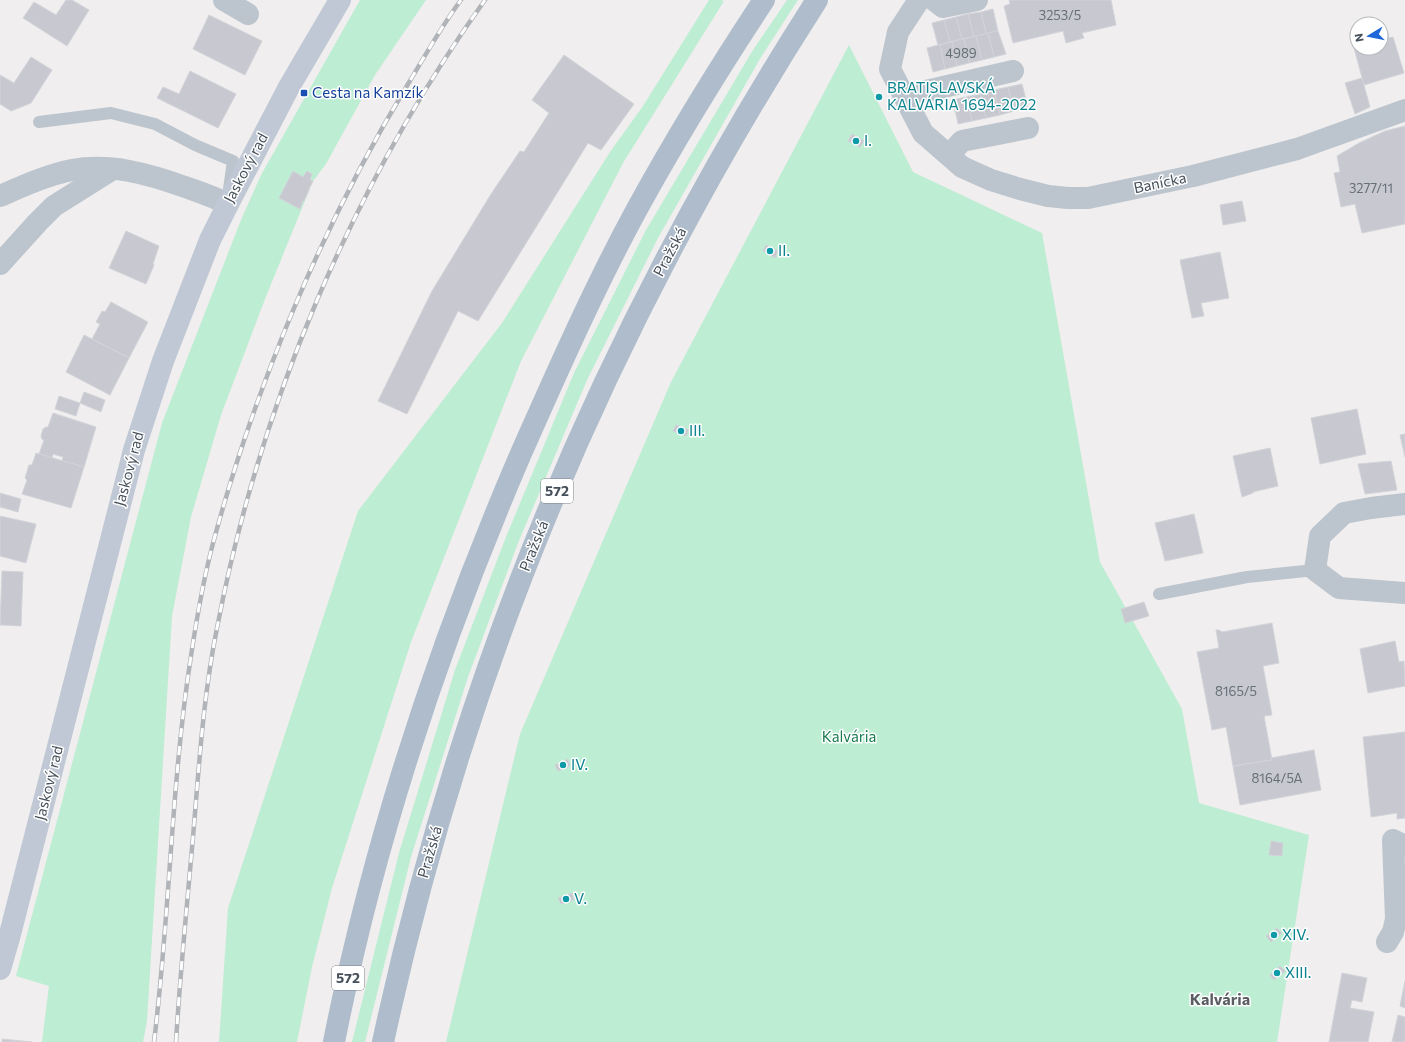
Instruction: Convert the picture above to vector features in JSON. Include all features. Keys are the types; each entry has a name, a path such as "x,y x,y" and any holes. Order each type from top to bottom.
{"main road":[{"name":"572","path":"334,1042 384,836 414,736 454,621 493,520 536,419 581,320 636,211 682,131 764,0"},
{"name":"Pražská","path":"383,1042 410,925 459,755 498,639 538,535 575,447 630,330 680,232 764,85 817,0"}],"street":[{"path":"224,0 248,14"},
{"name":"Jaskový rad","path":"0,969 134,450 163,361 202,262 228,204 289,86 340,0"},
{"path":"919,0 898,32 890,69 904,96 1014,71"},
{"path":"934,0 943,7 977,0"},
{"name":"Banícka","path":"904,96 923,133 962,167 991,180 1020,189 1048,196 1068,198 1088,198 1193,176 1297,149 1405,110"},
{"path":"949,155 962,141 1028,128"},
{"path":"0,196 43,178 72,170 97,168 130,171 169,180 228,204"},
{"path":"0,264 54,206 113,169"},
{"path":"1405,504 1344,513 1320,536 1315,570 1339,588 1405,594"},
{"path":"1387,942 1393,932 1396,919 1393,840 1405,846"},
{"path":"388,1020 389,1042"}],"lane":[{"path":"39,122 111,113 155,124 195,145 233,161 228,204"},
{"path":"1159,594 1247,577 1315,570"}],"green space":[{"path":"360,0 426,0 375,75 326,164 313,181 265,299 221,415 191,517 172,616 147,1021 143,1042 42,1042 49,986 16,976 162,423 241,220 261,175"},
{"path":"709,0 724,1 623,163 521,361 411,642 332,888 312,967 297,1042 219,1042 228,908 358,511 502,323 610,152 643,106"},
{"path":"787,0 798,0 761,57 658,238 587,380 518,543 468,677 411,857 365,1042 352,1042 399,853 455,670 506,537 574,373 646,230 753,50"},
{"name":"Kalvária","path":"849,45 913,172 1042,233 1100,562 1182,709 1199,803 1309,835 1277,1042 446,1042 520,734 671,382"}],"building":[{"path":"66,0 72,0 89,10 67,46 23,18 34,2 56,15"},
{"path":"1009,0 1111,0 1116,25 1082,33 1084,38 1066,43 1063,31 1013,43 1004,6 1010,4"},
{"path":"993,9 998,31 986,34 981,12"},
{"path":"981,12 986,34 974,37 968,14"},
{"path":"968,14 974,37 962,39 956,17"},
{"path":"209,15 262,41 245,75 193,49"},
{"path":"956,17 962,39 950,42 944,20"},
{"path":"944,20 950,42 938,45 932,23"},
{"path":"998,31 1006,54 994,57 988,33"},
{"path":"988,33 994,57 982,60 976,36"},
{"path":"976,36 982,60 969,63 964,39"},
{"path":"1393,37 1404,73 1364,85 1356,56 1389,56 1389,38"},
{"path":"964,39 969,63 957,66 952,42"},
{"path":"952,42 957,66 945,69 940,45"},
{"path":"940,45 945,69 933,72 927,48"},
{"path":"564,55 634,104 601,150 588,143 478,321 458,311 407,414 378,401 432,291 491,194 520,151 524,152 549,113 532,100"},
{"path":"31,57 52,70 31,103 11,111 0,104 0,75 14,83"},
{"path":"190,71 236,94 218,128 157,98 163,87 179,94"},
{"path":"1362,78 1370,107 1355,114 1345,83"},
{"path":"1022,84 1028,108 1014,111 1008,87"},
{"path":"1008,87 1014,111 1000,115 994,90"},
{"path":"994,90 1000,115 986,118 980,94"},
{"path":"980,94 986,118 972,121 966,97"},
{"path":"966,97 972,121 958,124 953,100"},
{"path":"1405,126 1405,224 1362,233 1355,204 1341,207 1334,173 1340,172 1337,156 1359,143 1385,131"},
{"name":"I.","path":"852,134 864,141 860,147 848,141"},
{"path":"293,171 303,177 307,171 312,174 310,180 313,181 300,209 279,198"},
{"path":"1242,201 1246,221 1223,225 1220,205"},
{"path":"126,231 159,246 153,264 154,265 146,284 109,268"},
{"name":"II.","path":"766,245 778,251 775,258 763,251"},
{"path":"1220,252 1229,298 1201,303 1204,316 1192,318 1180,260"},
{"path":"111,302 148,322 129,358 92,339 100,324 96,322 102,311 105,312"},
{"path":"84,335 129,358 110,395 66,372"},
{"path":"84,392 105,400 101,412 80,403"},
{"path":"59,396 80,403 76,416 55,409"},
{"path":"1357,409 1366,454 1320,464 1311,418"},
{"path":"53,413 96,427 84,467 62,461 63,457 53,454 52,458 39,454 44,440 41,436 43,429 48,427"},
{"name":"III.","path":"676,425 689,430 686,436 673,431"},
{"path":"1405,434 1405,457 1400,435"},
{"path":"1270,448 1278,486 1253,492 1242,497 1233,456"},
{"path":"36,453 84,467 71,508 22,494 27,480 25,478 29,465 32,465"},
{"path":"1391,461 1397,490 1365,494 1358,464"},
{"path":"0,493 21,499 18,512 0,507"},
{"path":"1194,514 1203,553 1165,561 1155,523"},
{"path":"0,516 36,524 26,563 0,556"},
{"path":"2,571 23,572 21,626 0,625"},
{"path":"1144,602 1149,616 1125,623 1121,609"},
{"path":"1272,623 1279,663 1263,666 1272,715 1264,716 1272,760 1233,766 1226,727 1212,730 1197,652 1219,648 1216,630 1222,632"},
{"path":"1395,641 1399,662 1404,661 1405,686 1368,693 1360,649"},
{"path":"1405,732 1405,818 1397,819 1397,813 1371,817 1363,737"},
{"path":"1314,750 1321,790 1240,805 1233,766 1272,760 1271,758"},
{"name":"IV.","path":"568,759 570,766 558,771 555,765"},
{"path":"1271,841 1283,843 1282,856 1269,855"},
{"name":"V.","path":"572,893 574,900 561,904 558,898"},
{"name":"XIV.","path":"1277,928 1282,933 1271,942 1266,936"},
{"name":"XIII.","path":"1280,966 1285,971 1274,980 1270,975"},
{"path":"1342,973 1367,978 1362,1002 1352,1000 1350,1008 1374,1012 1368,1042 1329,1042"},
{"path":"1405,981 1405,1008 1400,1006"},
{"path":"1398,1015 1405,1017 1405,1042 1392,1042"},
{"path":"2,1039 32,1042 2,1042"}],"railway":[{"path":"154,1042 164,946 184,704 193,641 204,581 234,470 286,327 334,220 388,118 433,42 461,0"},
{"path":"176,1042 208,680 217,628 235,544 258,462 286,380 317,300 353,221 393,145 437,71 485,0"}],"place":[{"name":"Cesta na Kamzík","path":"304,93"},
{"name":"BRATISLAVSKÁ KALVÁRIA 1694-2022","path":"879,97"},
{"name":"I.","path":"856,141"},
{"name":"II.","path":"770,251"},
{"name":"III.","path":"681,431"},
{"name":"IV.","path":"563,765"},
{"name":"V.","path":"566,899"},
{"name":"XIV.","path":"1274,935"},
{"name":"XIII.","path":"1277,973"}],"district":[{"name":"Kalvária","path":"1220,999"}]}
